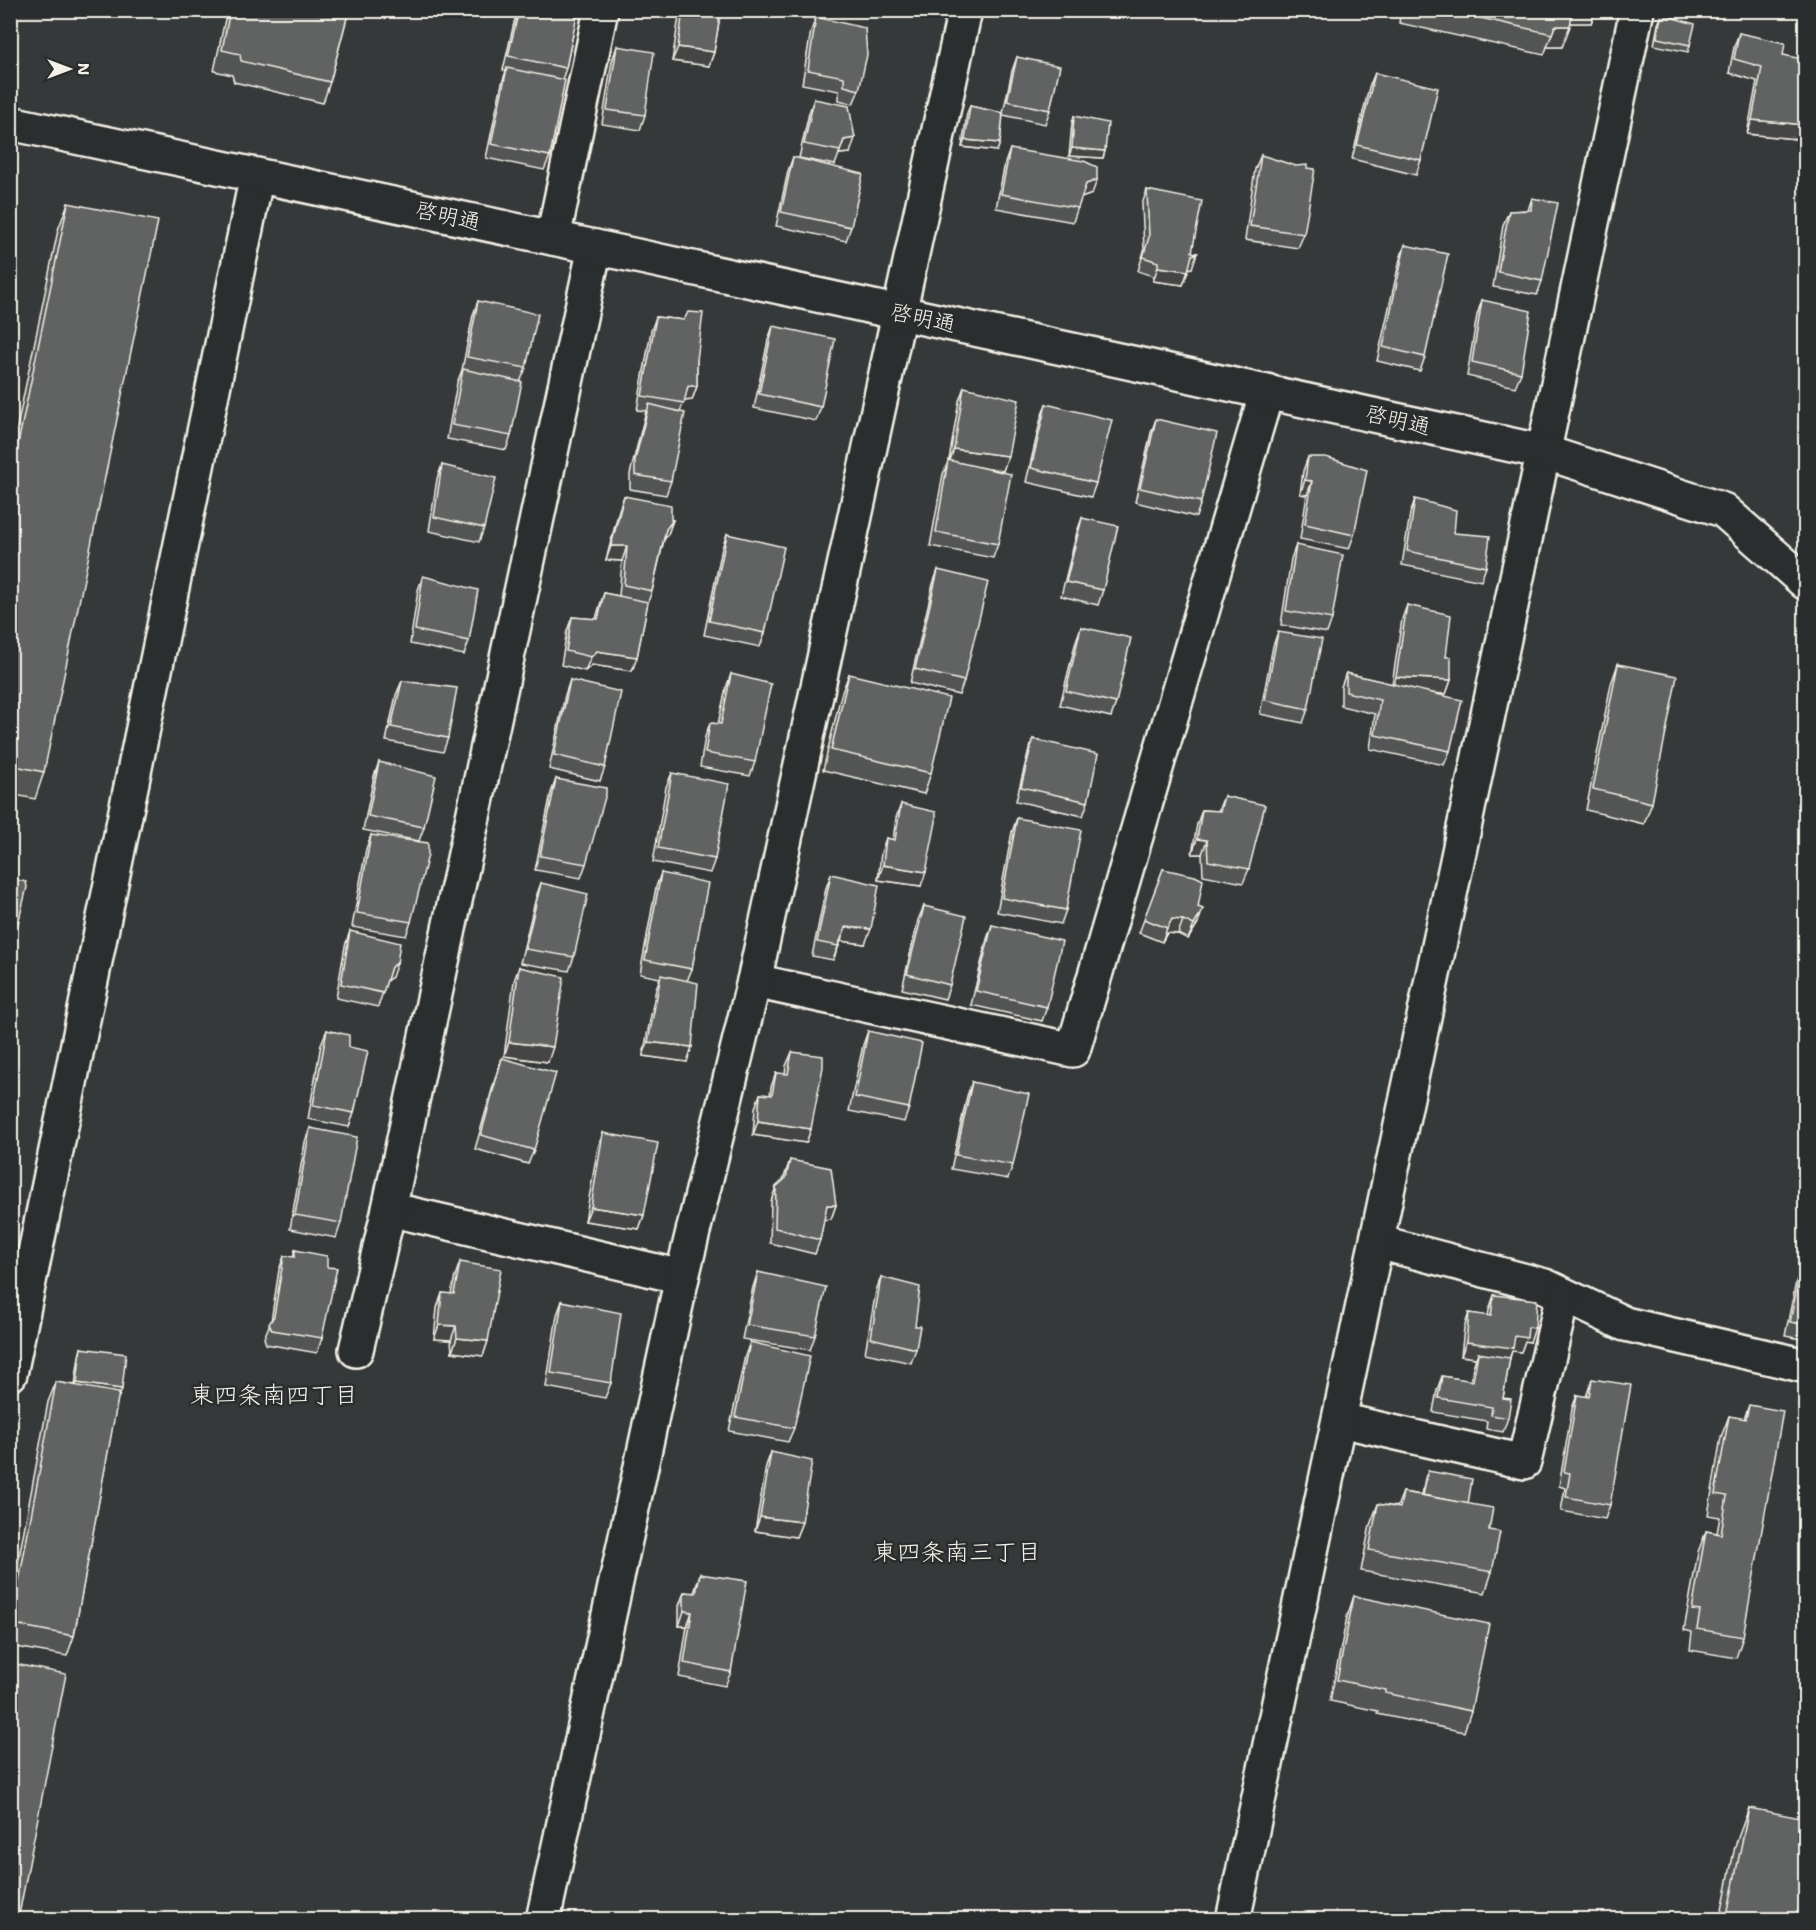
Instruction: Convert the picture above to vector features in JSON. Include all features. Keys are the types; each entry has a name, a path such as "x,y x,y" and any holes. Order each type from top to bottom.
{"street":[{"path":"553,238 601,10"},
{"path":"543,1920 682,1277 754,981 965,10"},
{"path":"1233,1920 1637,10"},
{"name":"啓明通","path":"10,123 595,246 1544,452 1723,510 1806,583"},
{"path":"10,1374 14,1338 257,175"},
{"path":"356,1350 389,1209 595,246"},
{"path":"754,981 1072,1050 1267,391"},
{"path":"389,1209 682,1277"},
{"path":"1378,1242 1545,1286 1625,1324 1806,1366"},
{"path":"1340,1420 1524,1462 1563,1295"}],"building":[{"path":"230,10 349,10 330,82 241,61 240,54 222,50"},
{"path":"519,10 578,10 566,68 508,56"},
{"path":"683,10 721,10 714,52 678,47"},
{"path":"1445,10 1573,10 1570,26 1555,26 1552,34"},
{"path":"816,17 865,28 867,55 859,90 844,86 844,77 808,70"},
{"path":"1661,17 1670,17 1695,24 1690,45 1657,38"},
{"path":"1739,33 1785,43 1783,55 1806,60 1806,125 1752,120 1762,67 1734,59"},
{"path":"617,46 654,52 645,115 607,110"},
{"path":"1017,57 1060,66 1050,110 1007,101"},
{"path":"507,68 565,80 550,156 491,144"},
{"path":"1375,73 1438,88 1421,160 1357,145"},
{"path":"814,99 849,106 855,138 844,140 840,151 804,144"},
{"path":"970,106 1003,113 1000,143 965,140"},
{"path":"1074,116 1108,123 1105,151 1072,148"},
{"path":"1010,149 1084,161 1097,167 1097,180 1086,184 1078,208 1001,194"},
{"path":"1261,155 1296,166 1307,165 1307,168 1315,169 1304,234 1250,226"},
{"path":"793,157 863,174 851,227 781,212"},
{"path":"1147,190 1202,201 1192,252 1197,253 1192,255 1188,271 1158,267 1158,262 1143,257 1149,237"},
{"path":"1532,198 1558,203 1542,281 1498,272 1509,211 1531,210"},
{"path":"68,203 158,221 44,772 10,765 10,482"},
{"path":"1405,245 1448,254 1425,357 1383,347"},
{"path":"1482,300 1531,311 1521,373 1472,362"},
{"path":"478,301 538,314 526,368 467,357"},
{"path":"688,312 703,313 697,360 697,386 688,386 684,403 642,396 656,317 684,320"},
{"path":"773,326 835,339 821,407 759,394"},
{"path":"463,369 522,382 511,436 452,425"},
{"path":"964,387 1019,400 1008,456 954,449"},
{"path":"649,404 685,413 671,481 635,475 635,460"},
{"path":"1046,404 1112,420 1096,483 1031,468"},
{"path":"1156,419 1217,433 1201,502 1140,488"},
{"path":"1308,457 1326,457 1367,470 1354,535 1305,524 1312,481 1305,480"},
{"path":"948,460 1011,474 998,544 936,532"},
{"path":"442,465 496,478 484,528 434,517"},
{"path":"624,496 671,505 671,520 673,520 666,529 652,591 624,585 627,546 611,546"},
{"path":"1415,499 1456,510 1454,533 1490,536 1486,567 1407,551"},
{"path":"1082,518 1118,526 1103,590 1066,582"},
{"path":"727,534 784,547 765,633 709,621"},
{"path":"1296,545 1343,555 1332,619 1286,611"},
{"path":"938,570 988,582 964,681 915,669"},
{"path":"423,576 478,590 469,641 415,630"},
{"path":"604,593 648,602 637,657 597,651 591,657 566,651 572,617 598,619"},
{"path":"1407,605 1451,615 1446,657 1451,657 1451,680 1396,677"},
{"path":"1081,627 1131,638 1116,703 1066,691"},
{"path":"1278,632 1322,639 1308,709 1265,700"},
{"path":"1618,664 1677,676 1652,803 1593,789"},
{"path":"1346,673 1462,700 1450,751 1375,735 1380,700 1346,692"},
{"path":"731,674 771,684 755,762 705,753 710,723 721,724"},
{"path":"849,674 949,698 931,773 831,750"},
{"path":"570,680 621,692 605,767 554,755"},
{"path":"402,681 457,688 448,738 391,727"},
{"path":"1033,739 1098,754 1088,802 1021,787"},
{"path":"379,762 436,776 424,827 368,816"},
{"path":"672,773 729,784 715,859 658,848"},
{"path":"556,779 606,788 586,864 540,856"},
{"path":"1224,796 1265,805 1249,869 1208,861 1207,840 1197,839 1202,810 1220,811"},
{"path":"901,804 936,812 926,872 883,865 886,838 895,840"},
{"path":"1017,818 1081,830 1066,910 1002,898"},
{"path":"371,835 428,843 428,855 411,922 357,913"},
{"path":"1163,869 1203,880 1198,907 1203,909 1194,925 1183,920 1172,919 1167,928 1144,919"},
{"path":"661,873 708,883 692,969 645,960"},
{"path":"831,874 879,885 871,929 846,927 838,946 817,942"},
{"path":"10,878 26,882 27,887 15,936 10,935"},
{"path":"541,883 588,894 574,957 525,949"},
{"path":"924,906 966,916 950,985 907,974"},
{"path":"992,925 1062,941 1047,1007 976,991"},
{"path":"350,931 400,943 397,963 391,967 383,993 341,984"},
{"path":"519,967 564,977 553,1047 509,1042"},
{"path":"661,975 698,983 692,1047 648,1042"},
{"path":"327,1030 349,1035 349,1047 368,1051 354,1113 313,1105"},
{"path":"868,1031 922,1043 909,1108 855,1097"},
{"path":"792,1052 823,1056 811,1129 758,1121 760,1094 772,1095 776,1073 788,1074"},
{"path":"502,1058 556,1073 534,1150 481,1135"},
{"path":"972,1082 1029,1094 1013,1165 956,1155"},
{"path":"310,1128 357,1137 341,1223 295,1215"},
{"path":"603,1133 658,1143 644,1215 591,1207"},
{"path":"790,1160 831,1168 836,1205 827,1205 820,1240 775,1228 776,1187 786,1178"},
{"path":"295,1250 327,1256 327,1267 337,1268 322,1338 272,1330 269,1324 274,1316 284,1256 295,1257"},
{"path":"460,1262 501,1269 488,1341 457,1338 456,1326 439,1325 442,1293 454,1294"},
{"path":"1801,1268 1806,1269 1806,1325 1790,1322"},
{"path":"758,1272 826,1287 815,1336 747,1325"},
{"path":"881,1277 920,1287 915,1326 920,1326 916,1349 871,1338"},
{"path":"1494,1295 1537,1300 1535,1328 1528,1327 1527,1338 1515,1336 1513,1348 1466,1342 1469,1313 1491,1316"},
{"path":"562,1301 621,1313 611,1383 551,1373"},
{"path":"750,1342 810,1356 794,1428 735,1417"},
{"path":"81,1348 126,1354 122,1389 77,1383"},
{"path":"1478,1353 1510,1358 1503,1398 1511,1399 1508,1418 1491,1415 1492,1407 1438,1398 1442,1376 1473,1381"},
{"path":"1592,1379 1631,1385 1610,1505 1566,1497 1570,1473 1564,1472 1577,1395 1589,1397"},
{"path":"56,1382 119,1393 74,1636 11,1624"},
{"path":"1749,1405 1783,1411 1743,1637 1697,1629 1700,1611 1692,1610 1706,1531 1721,1534 1727,1496 1715,1494 1729,1416 1746,1419"},
{"path":"771,1452 812,1461 802,1522 760,1517"},
{"path":"1428,1471 1472,1479 1468,1504 1423,1495"},
{"path":"1403,1492 1493,1508 1489,1530 1500,1532 1492,1572 1369,1550 1378,1504 1400,1508"},
{"path":"700,1574 747,1581 731,1672 684,1663 692,1612 684,1611 684,1592 696,1593"},
{"path":"1354,1596 1489,1624 1471,1711 1385,1693 1386,1690 1337,1680"},
{"path":"10,1663 66,1674 18,1920 10,1920"},
{"path":"1749,1808 1806,1819 1806,1907 1803,1920 1726,1920"}],"district":[{"name":"東四条南四丁目","path":"274,1395"},
{"name":"東四条南三丁目","path":"957,1552"}]}
